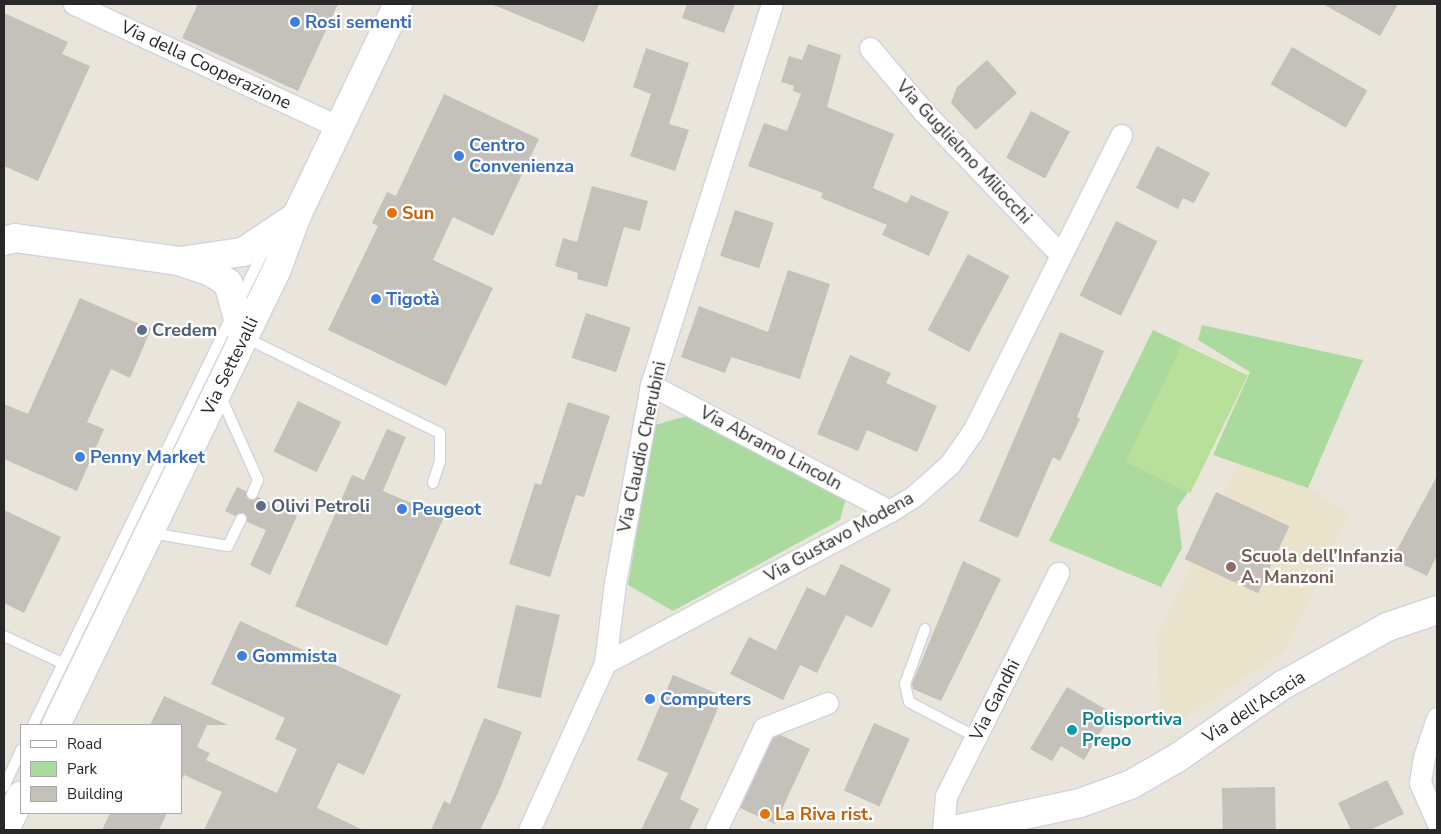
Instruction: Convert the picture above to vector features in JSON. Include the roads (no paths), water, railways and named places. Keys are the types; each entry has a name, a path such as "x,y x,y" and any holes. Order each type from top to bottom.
{"main road":[{"name":"Via Settevalli","path":"56,724 218,390 297,216 398,4"},
{"path":"178,261 221,258 243,252 270,237 297,216"},
{"path":"4,241 15,238 178,261 211,272 228,283 236,306 243,337"},
{"name":"Via dell'Acacia","path":"954,830 1080,803 1130,785 1177,758 1283,685 1388,627 1437,610"},
{"path":"5,830 20,798"}],"street":[{"name":"Via della Cooperazione","path":"74,4 339,127"},
{"name":"Via Claudio Cherubini","path":"529,830 606,663 615,583 651,384 772,4"},
{"name":"Via Guglielmo Miliocchi","path":"870,48 923,111 1061,255"},
{"name":"Via Gustavo Modena","path":"606,663 890,511 914,496 950,464 974,431 1121,135"},
{"name":"Via Abramo Lincoln","path":"651,384 890,511"},
{"name":"Via Gandhi","path":"942,830 946,796 1058,573"},
{"path":"716,830 764,728 827,703"},
{"path":"1437,718 1424,757 1420,783 1437,822"}],"lane":[{"name":"Via Settevalli","path":"33,724 270,237"},
{"path":"243,337 440,433 440,461 434,484"},
{"path":"218,390 258,480 252,494"},
{"path":"150,533 228,546 241,518"},
{"path":"925,629 905,684 909,702 976,737"},
{"path":"4,636 62,663"},
{"path":"4,787 20,752"}],"place":[{"name":"Rosi sementi","path":"295,22"},
{"name":"Centro Convenienza","path":"459,156"},
{"name":"Sun","path":"392,213"},
{"name":"Tigotà","path":"376,299"},
{"name":"Credem","path":"142,330"},
{"name":"Penny Market","path":"80,457"},
{"name":"Olivi Petroli","path":"261,506"},
{"name":"Peugeot","path":"402,509"},
{"name":"Scuola dell’Infanzia A. Manzoni","path":"1231,567"},
{"name":"Gommista","path":"242,656"},
{"name":"Computers","path":"650,699"},
{"name":"Polisportiva Prepo","path":"1072,730"},
{"name":"La Riva rist.","path":"765,814"}]}
